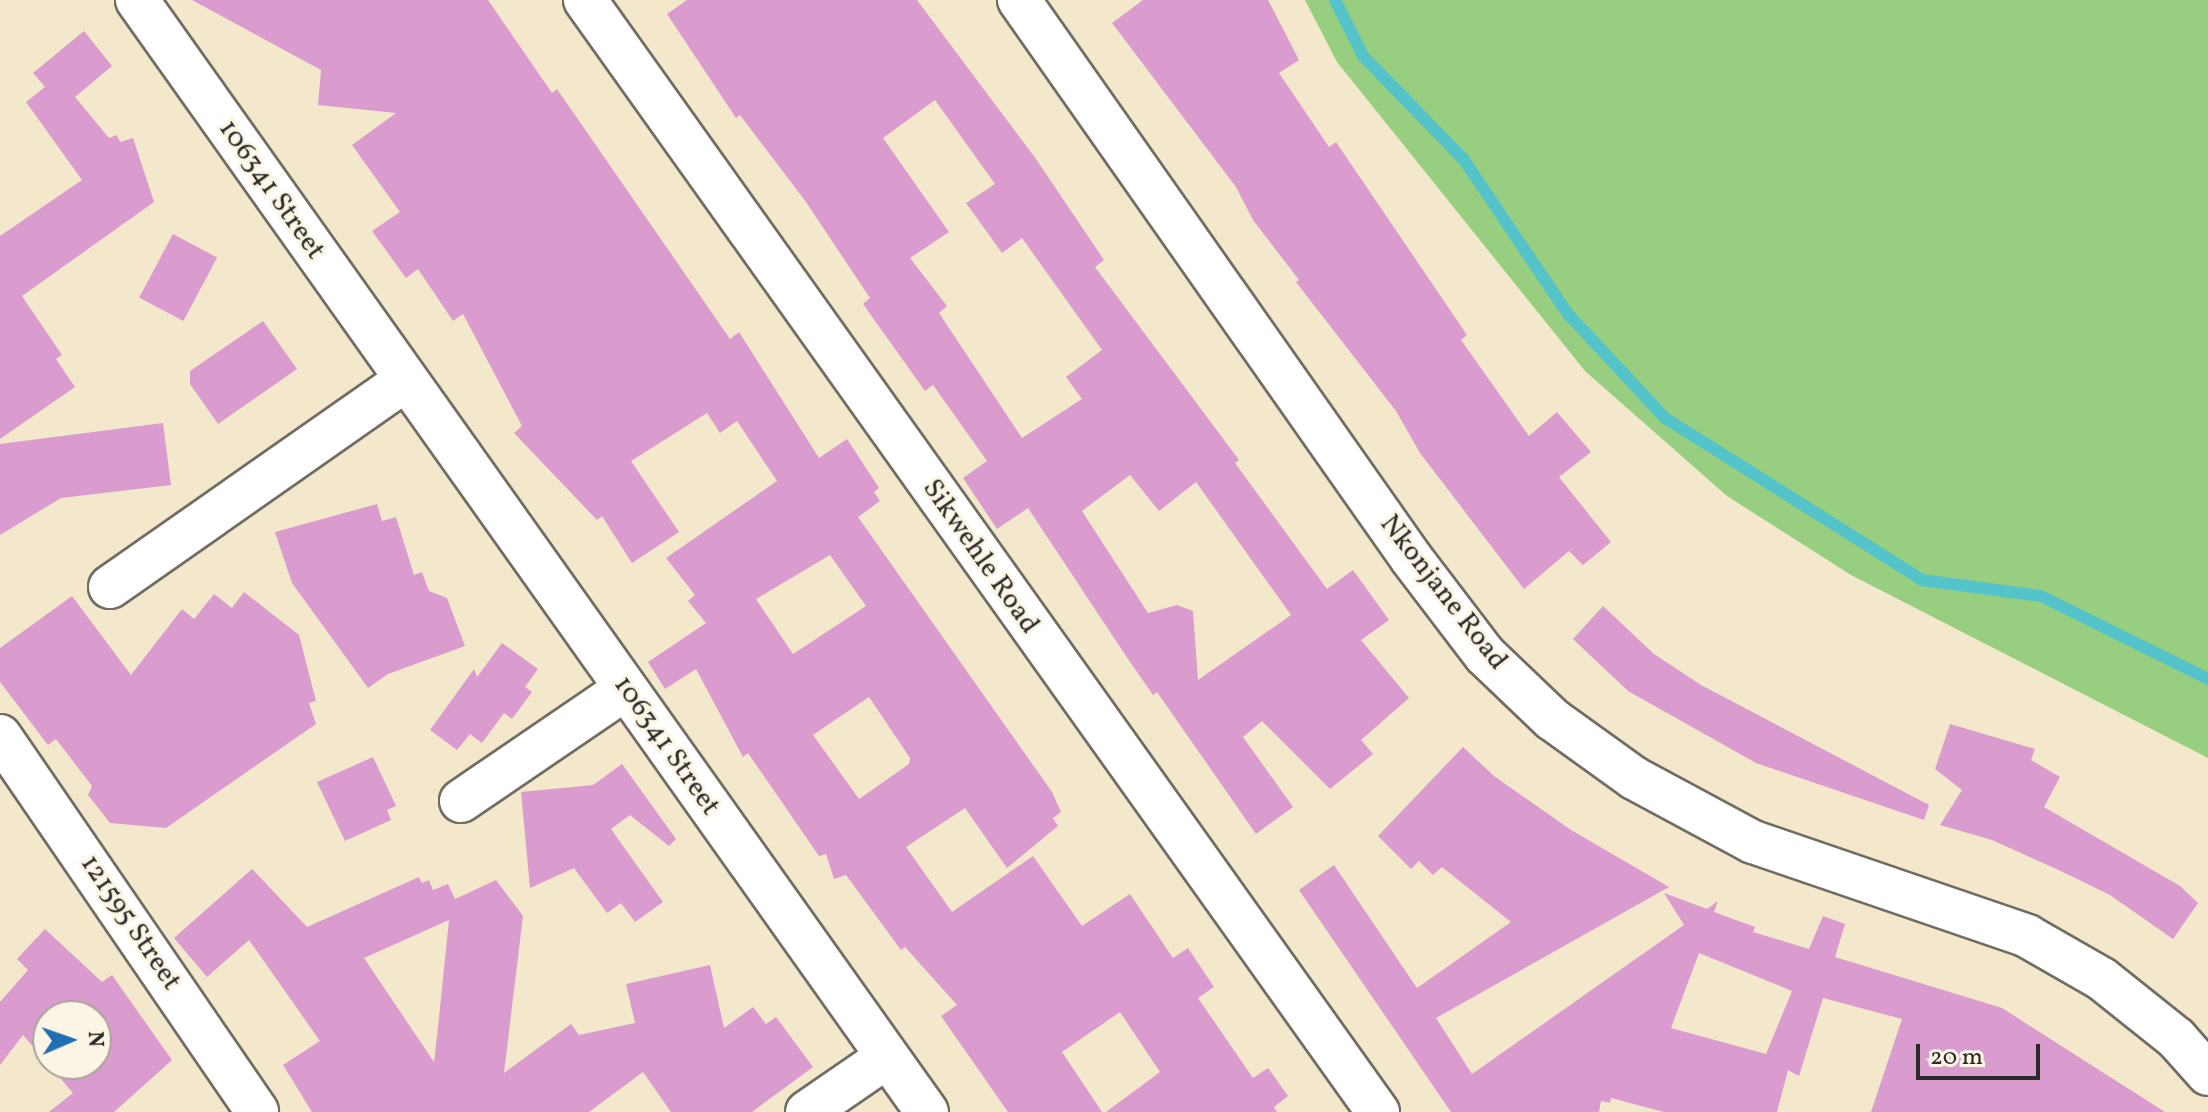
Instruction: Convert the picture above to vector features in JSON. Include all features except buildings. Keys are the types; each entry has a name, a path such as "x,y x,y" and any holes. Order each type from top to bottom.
{"street":[{"name":"106341 Street","path":"137,0 404,381 927,1112"},
{"name":"Sikwehle Road","path":"585,0 1378,1112"},
{"name":"Nkonjane Road","path":"1019,0 1411,558 1485,655 1552,719 1634,778 1753,842 2027,936 2102,979 2176,1038 2208,1074"},
{"path":"110,587 404,381"},
{"path":"461,801 625,689"},
{"name":"121595 Street","path":"0,736 257,1112"},
{"path":"807,1112 887,1057"}],"green space":[{"path":"1305,0 2208,0 2208,758 1851,575 1727,496 1585,371 1337,62"}],"waterway":[{"path":"1335,0 1363,56 1464,160 1568,314 1665,418 1922,580 2041,596 2208,679"}]}
